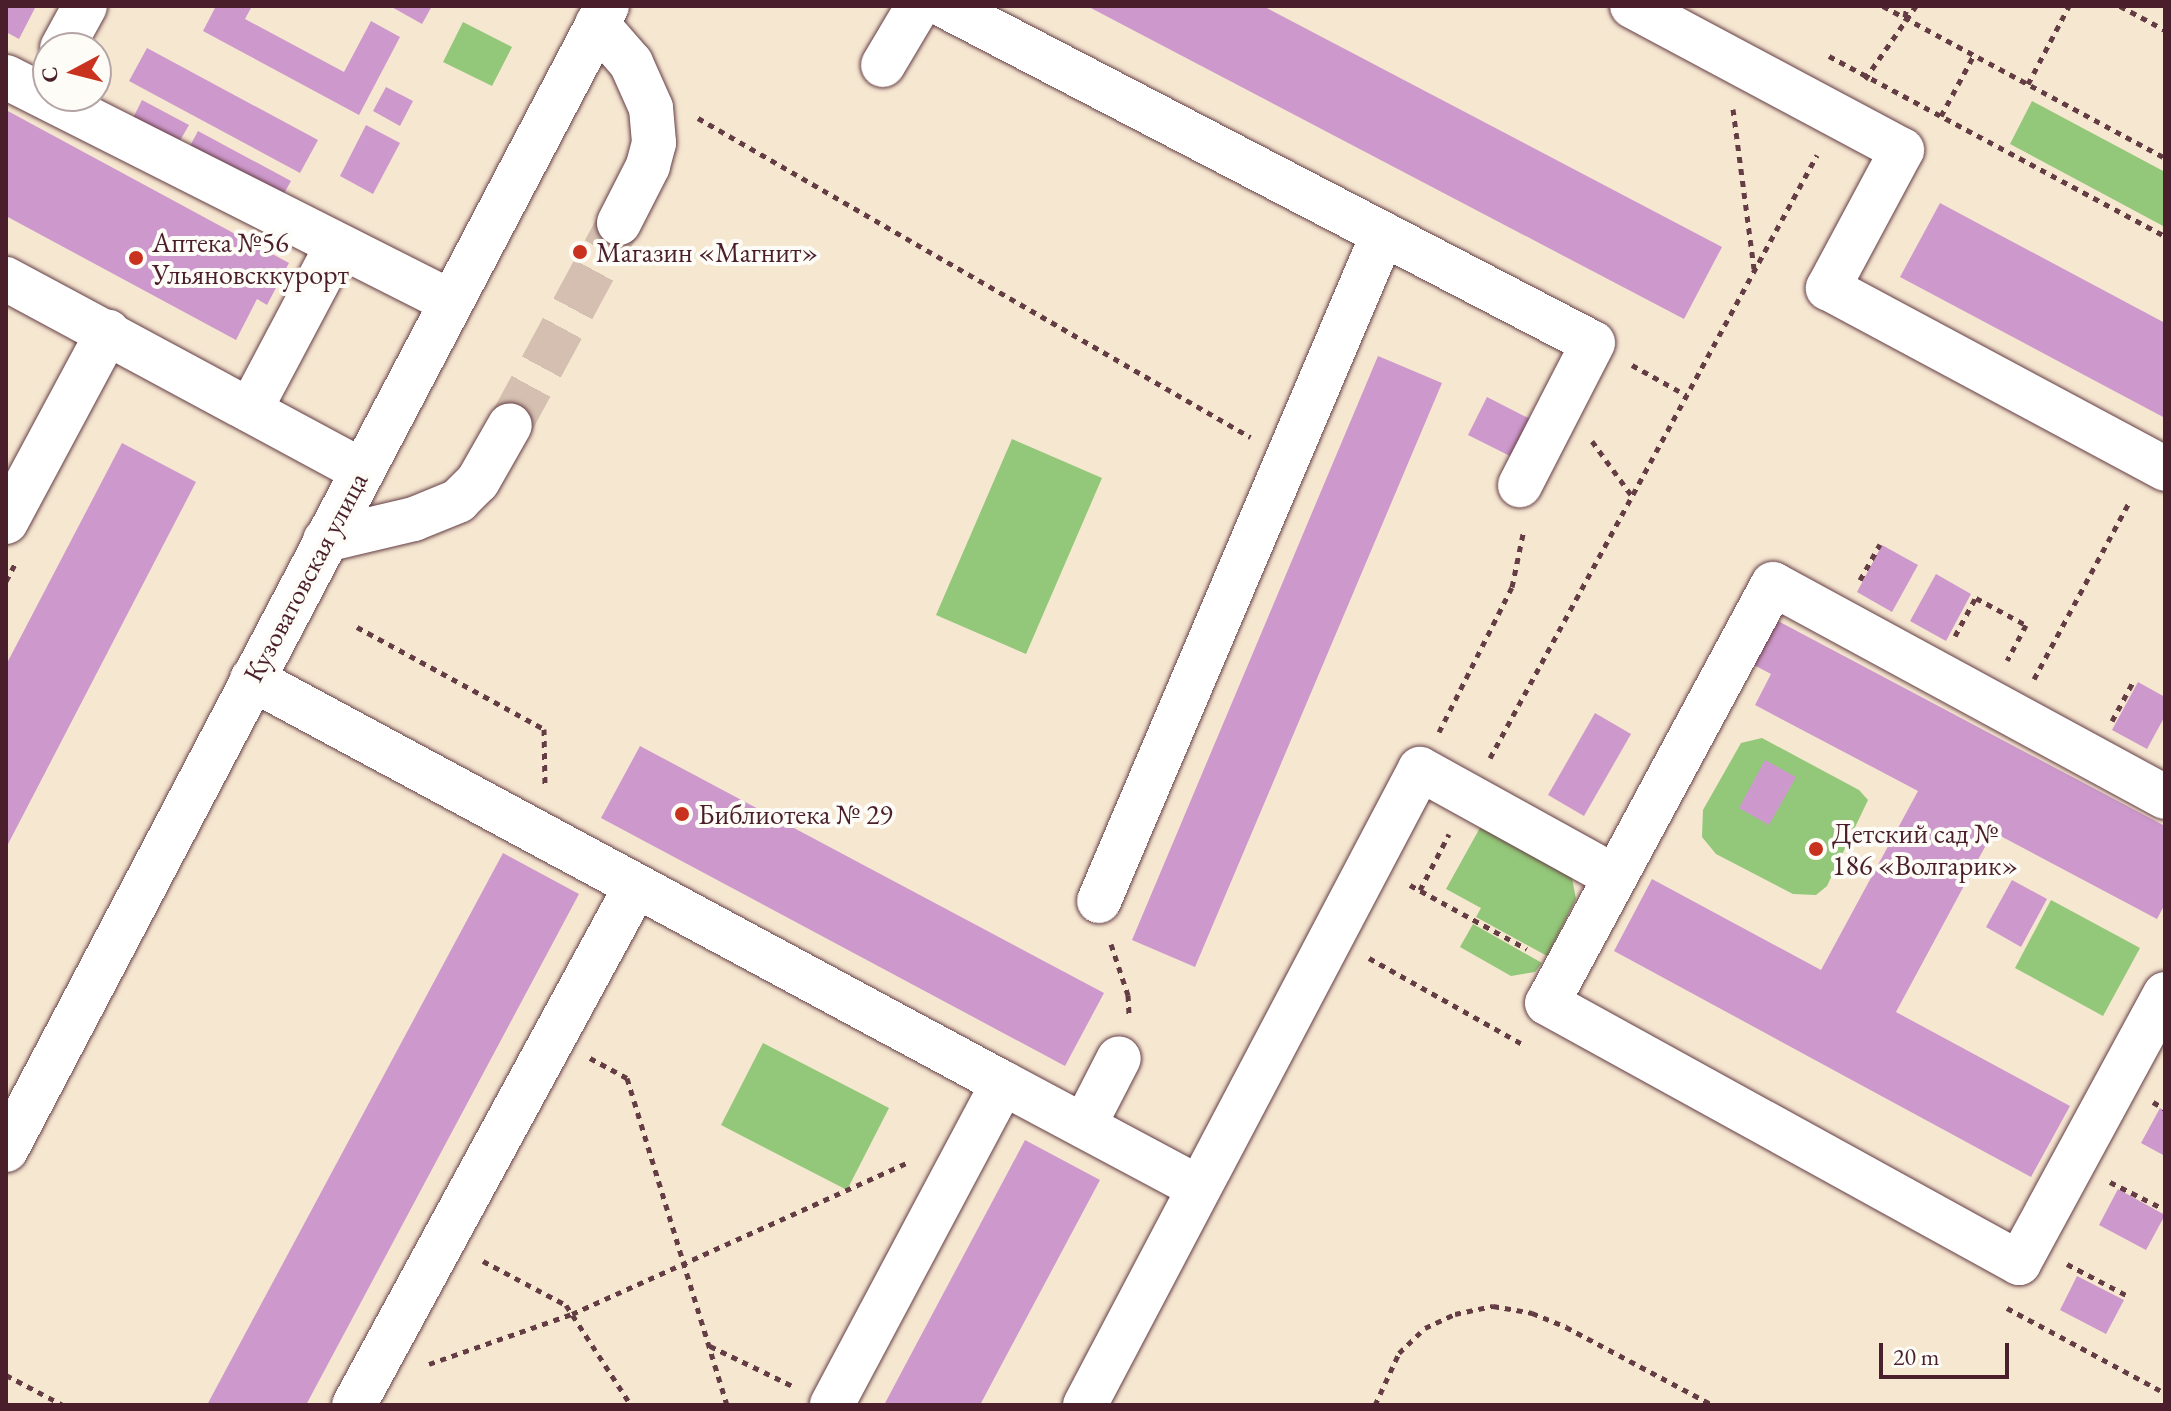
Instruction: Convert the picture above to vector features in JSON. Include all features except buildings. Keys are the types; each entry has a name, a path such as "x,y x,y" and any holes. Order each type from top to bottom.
{"street":[{"path":"71,32 85,6"},
{"path":"883,65 918,6"},
{"path":"945,6 1593,343 1520,485"},
{"path":"1632,6 1683,18 1726,56 1902,150 1828,288 2158,465"},
{"path":"602,15 631,63 651,108 654,143 619,223"},
{"name":"Кузоватовская улица","path":"6,1150 449,301 602,15"},
{"path":"31,81 337,246 449,301"},
{"path":"1099,901 1383,234"},
{"path":"250,410 337,246"},
{"path":"6,279 361,470"},
{"path":"12,540 108,332"},
{"path":"325,540 414,519 458,501 478,481 510,425"},
{"path":"2165,797 1773,584 1547,1003 2019,1263 2165,994"},
{"path":"252,679 635,888 1198,1187"},
{"path":"1085,1405 1420,769 1614,876"},
{"path":"359,1396 635,888"},
{"path":"1084,1126 1119,1058"},
{"path":"832,1405 1003,1083"}],"path":[{"path":"1883,6 2165,158"},
{"path":"1905,18 1907,6"},
{"path":"1420,890 1754,270 1840,118 1916,6"},
{"path":"2028,84 2069,6"},
{"path":"2120,6 2165,30"},
{"path":"1826,55 2165,236"},
{"path":"1941,116 1974,55"},
{"path":"1726,56 1754,270"},
{"path":"641,86 1288,458"},
{"path":"1593,343 1686,395"},
{"path":"1562,402 1632,496"},
{"path":"2015,715 2158,465"},
{"path":"1420,769 1512,587 1525,520 1520,485"},
{"path":"6,581 12,540"},
{"path":"1976,598 2026,625 2002,670"},
{"path":"1371,863 1564,970"},
{"path":"1099,901 1128,995 1129,1023 1119,1058"},
{"path":"553,1039 627,1078 727,1405"},
{"path":"359,1396 572,1314 978,1131"},
{"path":"2074,1163 2162,1208"},
{"path":"444,1240 566,1305 631,1405"},
{"path":"2030,1244 2126,1295"},
{"path":"1375,1405 1399,1353 1425,1328 1455,1314 1493,1306 1532,1313 1566,1327 1713,1405"},
{"path":"709,1346 832,1405"},
{"path":"6,1375 63,1405"}],"green space":[{"path":"463,22 512,47 492,86 443,62"},
{"path":"2032,101 2165,172 2165,227 2010,144"},
{"path":"1012,439 1102,478 1026,654 936,615"},
{"path":"1762,738 1859,790 1868,800 1827,886 1816,895 1793,894 1716,854 1702,837 1703,810 1741,743"},
{"path":"1481,826 1572,878 1576,899 1547,956 1476,917 1481,908 1446,889"},
{"path":"2051,900 2140,948 2103,1016 2015,968"},
{"path":"1473,924 1542,963 1535,972 1511,976 1460,947"},
{"path":"763,1043 889,1108 847,1190 721,1125"}],"tunnel":[{"path":"510,425 619,223"}],"place":[{"name":"Магазин «Магнит»","path":"580,252"},
{"name":"Аптека №56 Ульяновсккурорт","path":"136,258"},
{"name":"Библиотека № 29","path":"682,814"},
{"name":"Детский сад № 186 «Волгарик»","path":"1816,849"}]}
